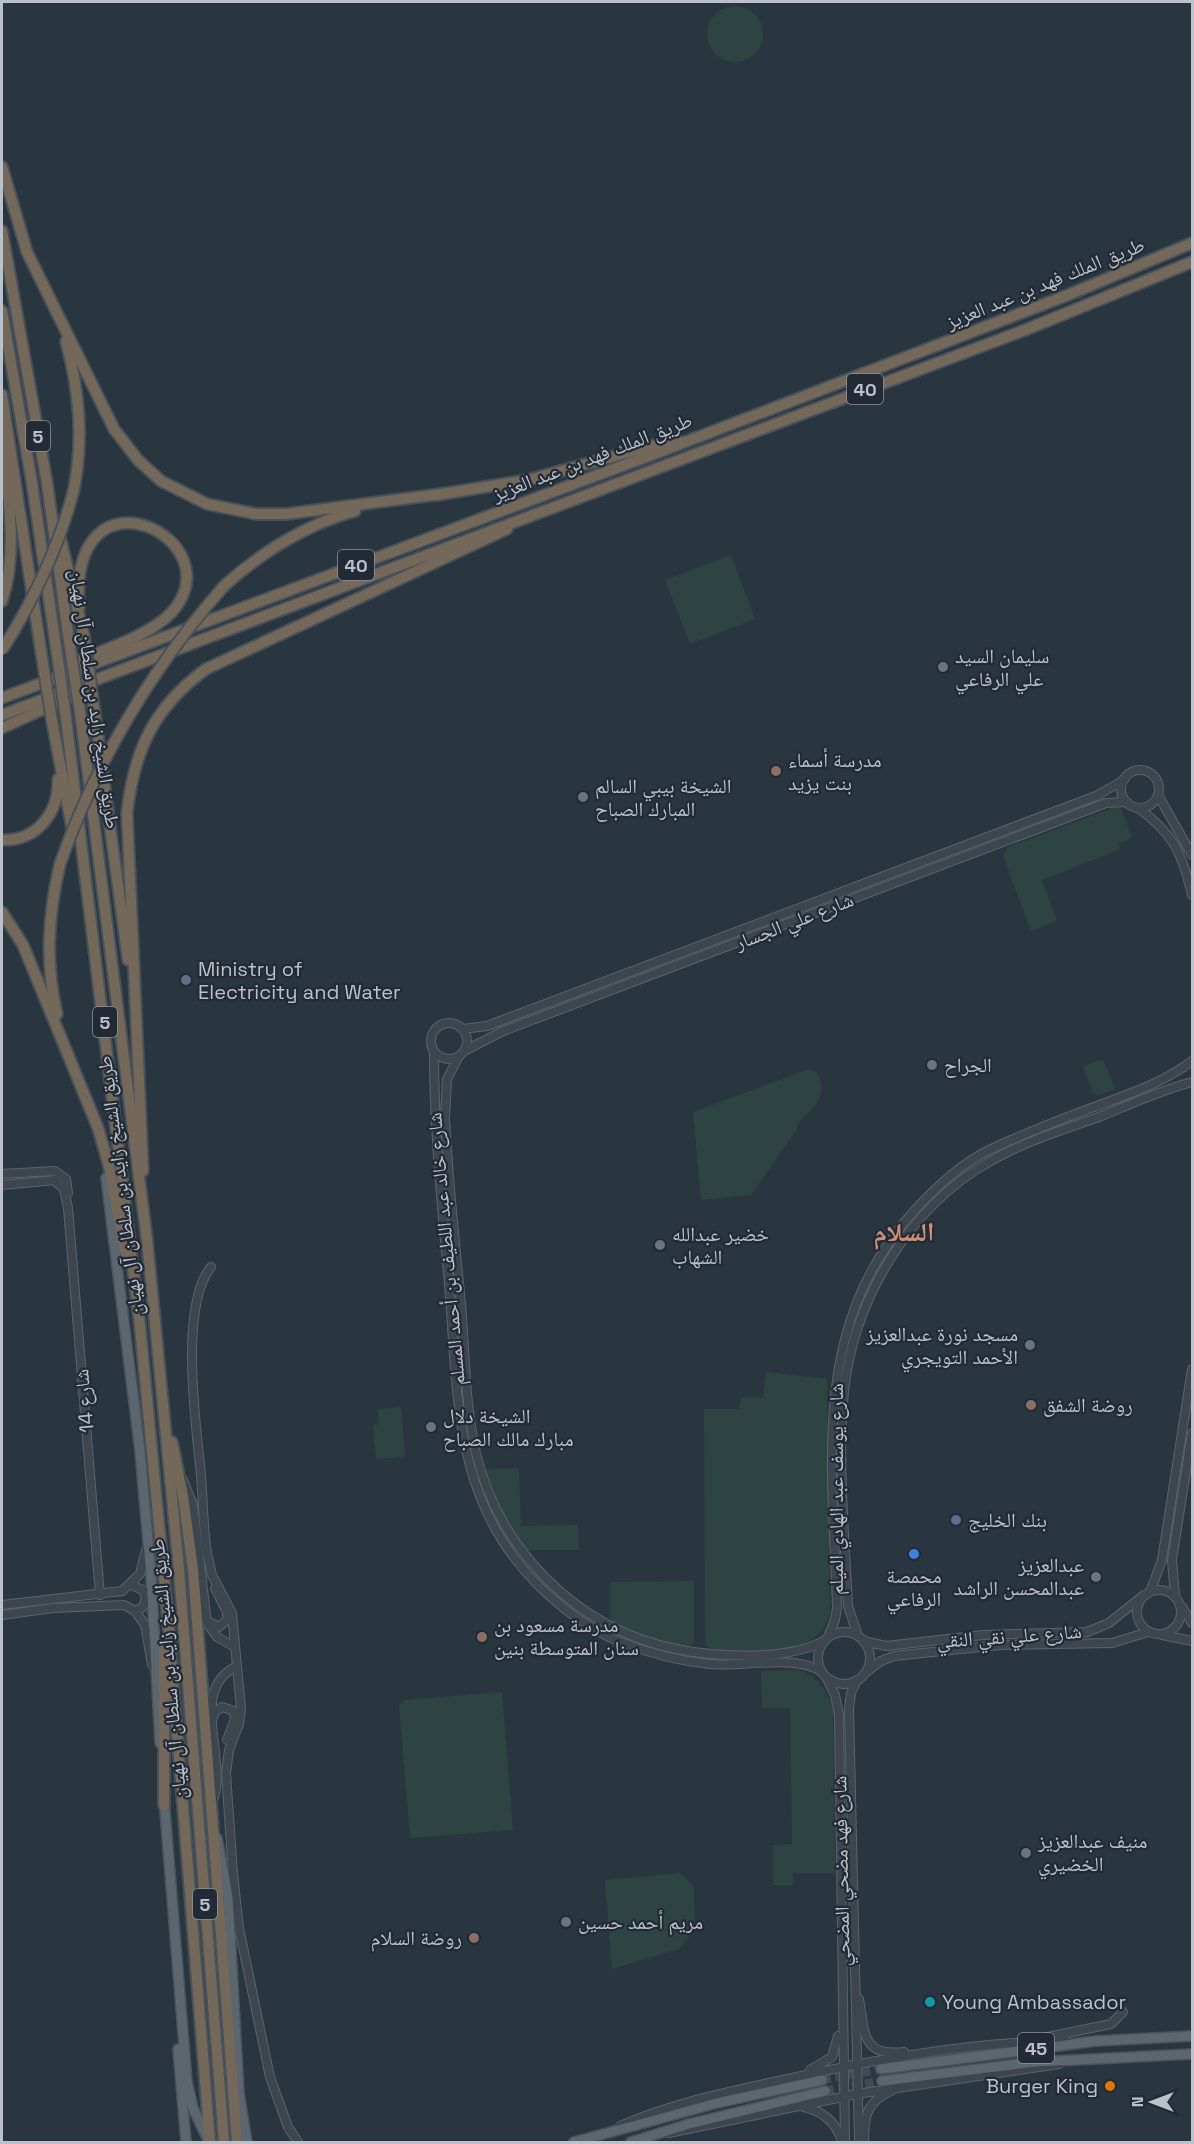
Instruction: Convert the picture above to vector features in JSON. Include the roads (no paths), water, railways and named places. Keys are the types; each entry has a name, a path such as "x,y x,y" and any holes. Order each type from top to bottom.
{"highway":[{"path":"2,167 19,230 50,300 114,429 138,460 176,490 223,509 272,514 441,494"},
{"name":"طريق الشيخ زايد بن سلطان آل نهيان","path":"2,231 47,483 80,712 141,1198 179,1570 224,2142"},
{"name":"طريق الملك فهد بن عبد العزيز","path":"2,698 1068,295 1192,243"},
{"name":"طريق الملك فهد بن عبد العزيز","path":"2,715 1025,330 1189,265"},
{"path":"2,650 37,586 68,514 78,465 80,410 66,341 50,300"},
{"name":"طريق الشيخ زايد بن سلطان آل نهيان","path":"2,311 32,483 66,718 93,921 141,1326 168,1619 209,2142"},
{"path":"2,396 57,752 93,921"},
{"path":"68,1053 52,991 48,959 49,927 60,864 86,796 118,731 156,670 224,585 261,555 315,525 367,508 528,480 652,444 709,432"},
{"path":"2,439 8,500 10,563 2,602"},
{"path":"47,483 84,636 135,1016"},
{"path":"141,1198 143,1161 127,813 131,780 139,753 161,712 190,681 221,662 493,537 536,513"},
{"path":"27,688 164,620 176,606 184,591 185,574 177,550 168,537 149,526 127,523 107,530 86,548 81,560 78,579 79,608"},
{"path":"2,728 65,700 127,668"},
{"path":"2,840 15,840 32,833 51,813 58,792 57,752"},
{"path":"2,912 23,945 104,1147 141,1326"},
{"name":"5","path":"163,1410 179,1474 193,1569 214,1828"},
{"path":"164,1805 163,1675 168,1619"},
{"path":"214,1828 237,2142"}],"main road":[{"path":"104,1147 135,1404 147,1530 156,1696 176,1942 186,2142"},
{"path":"214,1828 228,1897 240,2093 247,2142"},
{"name":"45","path":"881,2068 1096,2041 1192,2036"},
{"name":"45","path":"882,2081 981,2067 1074,2059 1192,2054"},
{"path":"574,2142 717,2103 822,2080"},
{"path":"631,2142 711,2118 825,2091"},
{"path":"185,2093 209,2142"},
{"path":"179,2142 185,2093"}],"street":[{"path":"1192,855 1180,830 1163,808 1158,795 1158,785 1149,773 1137,771 1124,780 1122,791 1127,802 1158,823 1174,841 1192,895"},
{"name":"شارع علي الجسار","path":"462,1029 482,1028 1104,793 1124,780"},
{"path":"1136,808 1147,807 1158,795"},
{"name":"شارع علي الجسار","path":"462,1054 493,1035 703,955 1106,803 1127,802"},
{"path":"947,852 951,862"},
{"path":"925,861 928,871"},
{"path":"709,942 712,952"},
{"path":"700,945 703,955"},
{"path":"529,1010 532,1020"},
{"path":"448,1023 462,1029 466,1037 462,1054 449,1060 434,1053 431,1037 437,1027 448,1023"},
{"name":"شارع خالد عبد اللطيف بن أحمد المسلم","path":"434,1053 434,1096 462,1437 472,1478 483,1506 506,1548 530,1577 578,1619 606,1636 638,1649 693,1662 804,1664 824,1674"},
{"name":"شارع خالد عبد اللطيف بن أحمد المسلم","path":"462,1054 447,1079 445,1097 474,1441 487,1487 509,1533 537,1569 580,1607 619,1630 672,1648 705,1653 773,1653 804,1650 826,1639"},
{"name":"شارع يوسف عبد الهادي الميلم","path":"826,1639 835,1620 837,1608 833,1399 843,1341 860,1294 887,1244 926,1199 977,1157 1164,1080 1192,1061"},
{"name":"شارع يوسف عبد الهادي الميلم","path":"861,1638 848,1606 843,1396 848,1362 859,1325 889,1260 908,1234 937,1202 990,1161 1040,1139 1192,1082"},
{"path":"434,1096 445,1097"},
{"path":"986,1152 990,1161"},
{"path":"977,1157 982,1166"},
{"path":"2,1174 49,1170 60,1173 60,1178 54,1180 2,1185"},
{"path":"13,1173 18,1177 15,1183"},
{"name":"شارع 14","path":"60,1173 68,1182 68,1208 100,1595"},
{"name":"شارع 14","path":"54,1180 63,1187 68,1208"},
{"path":"206,1619 219,1627 225,1624 228,1617 216,1592 206,1544 193,1359 197,1296 202,1280 211,1267"},
{"path":"447,1269 458,1269"},
{"path":"448,1279 459,1279"},
{"path":"833,1399 843,1396 837,1387 843,1341"},
{"path":"1192,1375 1162,1560 1147,1593 1140,1601 1137,1615 1148,1632 1192,1641"},
{"path":"1192,1433 1172,1560 1175,1596 1192,1623"},
{"path":"179,1474 188,1489 193,1505 206,1619 214,1634 235,1647"},
{"path":"483,1506 490,1506 499,1523 509,1533"},
{"path":"2,1605 118,1593 131,1585 144,1565 147,1530"},
{"path":"212,1575 232,1613 241,1714 227,1765"},
{"path":"530,1577 573,1610 580,1607"},
{"path":"131,1585 143,1590 146,1598 143,1607 135,1611"},
{"path":"1147,1593 1163,1590 1175,1596"},
{"name":"شارع علي نقي النقي","path":"861,1638 882,1646 983,1635 1093,1630 1109,1623 1147,1593"},
{"path":"2,1615 102,1605 121,1605 135,1611 147,1630 156,1696"},
{"path":"1161,1634 1178,1625 1181,1606"},
{"path":"846,1632 861,1638 869,1656 864,1673 857,1680 838,1683 824,1674 818,1653 826,1639 846,1632"},
{"name":"شارع علي نقي النقي","path":"864,1673 888,1658 915,1654 1000,1645 1112,1643 1148,1632"},
{"path":"915,1642 912,1648 915,1654"},
{"path":"773,1653 773,1664"},
{"path":"212,1803 217,1782 211,1703 214,1688 224,1675 237,1666"},
{"name":"شارع فهد مضحي المضحي","path":"824,1674 837,1701 839,1727 844,2142"},
{"name":"شارع فهد مضحي المضحي","path":"857,1680 850,1698 850,1728 857,2094 863,2141"},
{"path":"213,1718 222,1707 230,1708 235,1713 226,1744 232,1874 239,1928 270,2077 288,2127 298,2142"},
{"path":"839,1727 850,1728"},
{"path":"786,2079 822,2065 834,2054 838,2040 842,1966"},
{"path":"855,1987 860,2002 863,2031 872,2046 888,2053 926,2052 1030,2042 1096,2041"},
{"path":"1030,2042 1052,2035 1112,2024 1123,2012"},
{"path":"1112,2013 1112,2024"},
{"path":"611,2131 664,2109 786,2079 926,2052"},
{"path":"662,2133 679,2132 843,2096 1032,2069 1074,2059"},
{"path":"863,2141 864,2118 869,2107 878,2098 899,2087"},
{"path":"800,2106 825,2116 836,2128 844,2142"}],"tunnel":[{"path":"822,2080 881,2069"},
{"path":"825,2091 882,2081"}],"place":[{"name":"سليمان السيد علي الرفاعي","path":"943,667"},
{"name":"مدرسة أسماء بنت يزيد","path":"776,771"},
{"name":"الشيخة بيبي السالم المبارك الصباح","path":"583,797"},
{"name":"Ministry of Electricity and Water","path":"186,980"},
{"name":"الجراح","path":"932,1065"},
{"name":"خضير عبدالله الشهاب","path":"660,1245"},
{"name":"مسجد نورة عبدالعزيز الأحمد التويجري","path":"1030,1345"},
{"name":"روضة الشفق","path":"1031,1405"},
{"name":"الشيخة دلال مبارك مالك الصباح","path":"431,1427"},
{"name":"بنك الخليج","path":"956,1520"},
{"name":"محمصة الرفاعي","path":"914,1554"},
{"name":"عبدالعزيز عبدالمحسن الراشد","path":"1096,1577"},
{"name":"مدرسة مسعود بن سنان المتوسطة بنين","path":"482,1637"},
{"name":"منيف عبدالعزيز الخضيري","path":"1026,1853"},
{"name":"مريم أحمد حسين","path":"566,1922"},
{"name":"روضة السلام","path":"474,1938"},
{"name":"Young Ambassador","path":"930,2002"},
{"name":"Burger King","path":"1110,2086"}],"district":[{"name":"السلام","path":"904,1232"}]}
